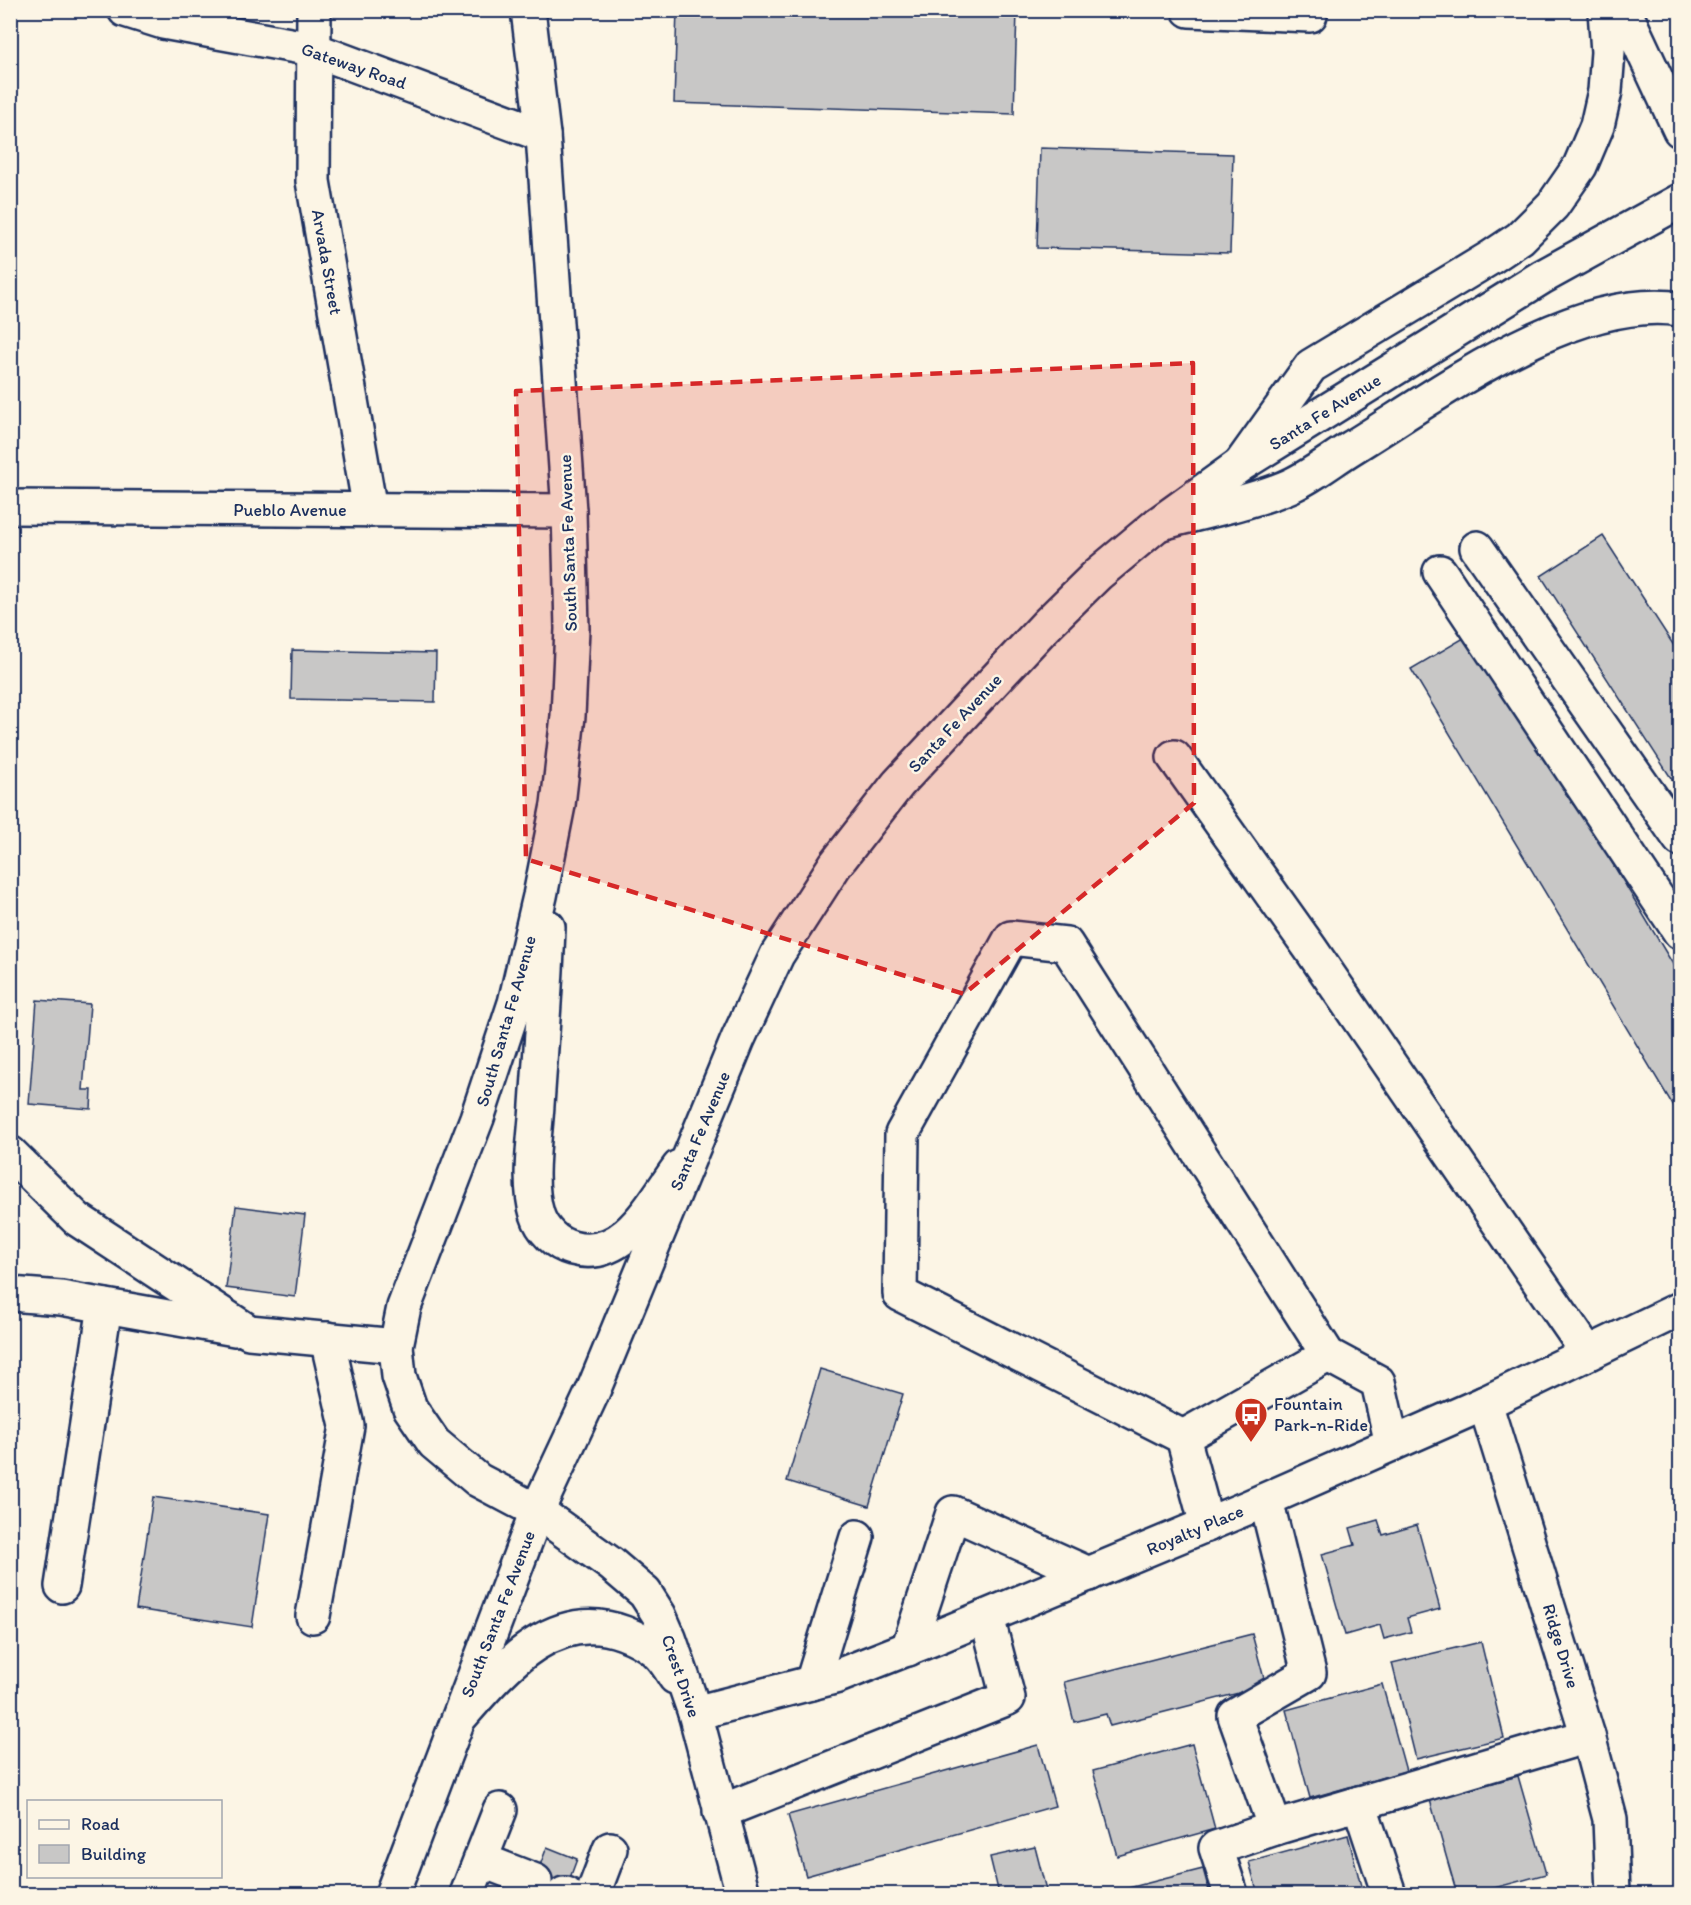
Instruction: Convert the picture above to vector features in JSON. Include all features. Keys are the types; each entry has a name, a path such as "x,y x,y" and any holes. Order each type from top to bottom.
{"main road":[{"name":"Gateway Road","path":"126,10 164,22 312,49 543,135"},
{"name":"Arvada Street","path":"314,10 313,181 370,510"},
{"name":"South Santa Fe Avenue","path":"392,1894 537,1511 478,1480 434,1443 410,1408 399,1377 396,1346 404,1307 477,1118 515,1003 553,830 568,716 571,651 568,511 543,135 528,10"},
{"path":"1190,10 1310,15"},
{"path":"1240,465 1311,366 1490,258 1520,238 1553,205 1580,166 1597,126 1606,81 1608,52 1605,10"},
{"path":"1624,10 1680,130"},
{"name":"Santa Fe Avenue","path":"537,1511 593,1391 691,1151 777,955 836,865 898,784 1039,632 1098,574 1158,524 1240,465 1542,276 1680,201"},
{"path":"1158,524 1286,488 1456,383 1539,337 1597,314 1632,307 1680,309"},
{"name":"Pueblo Avenue","path":"10,507 568,511"},
{"path":"1476,548 1680,839"},
{"path":"1440,572 1680,932"},
{"path":"1174,758 1316,957 1588,1353"},
{"path":"553,830 534,1144 534,1187 537,1215 549,1235 565,1246 586,1252 607,1249 630,1233 691,1151"},
{"path":"1207,1525 1183,1437 900,1294 902,1134 1011,938 1066,944 1328,1355 1378,1382 1392,1444"},
{"path":"10,1154 77,1220 249,1332"},
{"path":"10,1294 61,1298 249,1332 396,1346"},
{"path":"62,1586 105,1306"},
{"name":"Royalty Place","path":"695,1713 838,1676 987,1617 1266,1500 1485,1403 1680,1309"},
{"path":"313,1616 347,1426 327,1339"},
{"path":"1183,1437 1328,1355"},
{"name":"Ridge Drive","path":"1485,1403 1588,1736 1610,1819 1612,1894"},
{"path":"1266,1500 1309,1673 1235,1716 1275,1828"},
{"name":"Crest Drive","path":"537,1511 611,1564 645,1593 659,1616 695,1713 743,1894"},
{"path":"908,1649 953,1513 1089,1574"},
{"path":"812,1683 857,1536"},
{"path":"720,1812 1008,1698 987,1617"},
{"path":"457,1721 496,1676 529,1647 556,1632 582,1626 608,1627 637,1638 663,1656 695,1713"},
{"path":"1231,1894 1216,1848 1275,1828 1588,1736"},
{"path":"1359,1803 1389,1894"},
{"path":"468,1894 500,1810"},
{"path":"593,1894 610,1850"},
{"path":"481,1860 534,1881"}],"highlighted area":[{"path":"1193,363 1194,803 964,994 526,859 516,391"}],"building":[{"path":"677,10 1017,10 1014,114 674,103"},
{"path":"1040,148 1233,154 1230,253 1037,248"},
{"path":"1603,536 1680,655 1680,792 1541,576"},
{"path":"1474,632 1680,976 1680,1117 1411,669"},
{"path":"292,650 436,653 435,702 291,699"},
{"path":"37,1000 90,1004 83,1090 92,1090 91,1109 29,1104"},
{"path":"10,1182 14,1183 10,1231"},
{"path":"236,1206 305,1215 295,1297 226,1288"},
{"path":"820,1369 903,1394 869,1506 787,1481"},
{"path":"153,1497 269,1514 252,1627 136,1609"},
{"path":"1378,1520 1383,1535 1417,1525 1440,1609 1407,1618 1411,1632 1384,1639 1380,1625 1345,1635 1322,1554 1355,1545 1350,1528"},
{"path":"1252,1634 1266,1686 1110,1726 1106,1714 1074,1722 1064,1682"},
{"path":"1481,1642 1504,1738 1416,1759 1392,1663"},
{"path":"1382,1684 1406,1771 1310,1798 1286,1710"},
{"path":"1192,1744 1215,1829 1117,1856 1093,1771"},
{"path":"1038,1745 1055,1806 806,1876 788,1815"},
{"path":"1518,1776 1546,1874 1472,1894 1457,1894 1430,1800"},
{"path":"1348,1835 1363,1894 1258,1894 1249,1862"},
{"path":"547,1847 577,1859 564,1894 529,1894"},
{"path":"1035,1847 1047,1894 999,1894 990,1857"},
{"path":"1203,1869 1210,1894 1105,1894"}],"place":[{"name":"Fountain Park-n-Ride","path":"1251,1443"}]}
